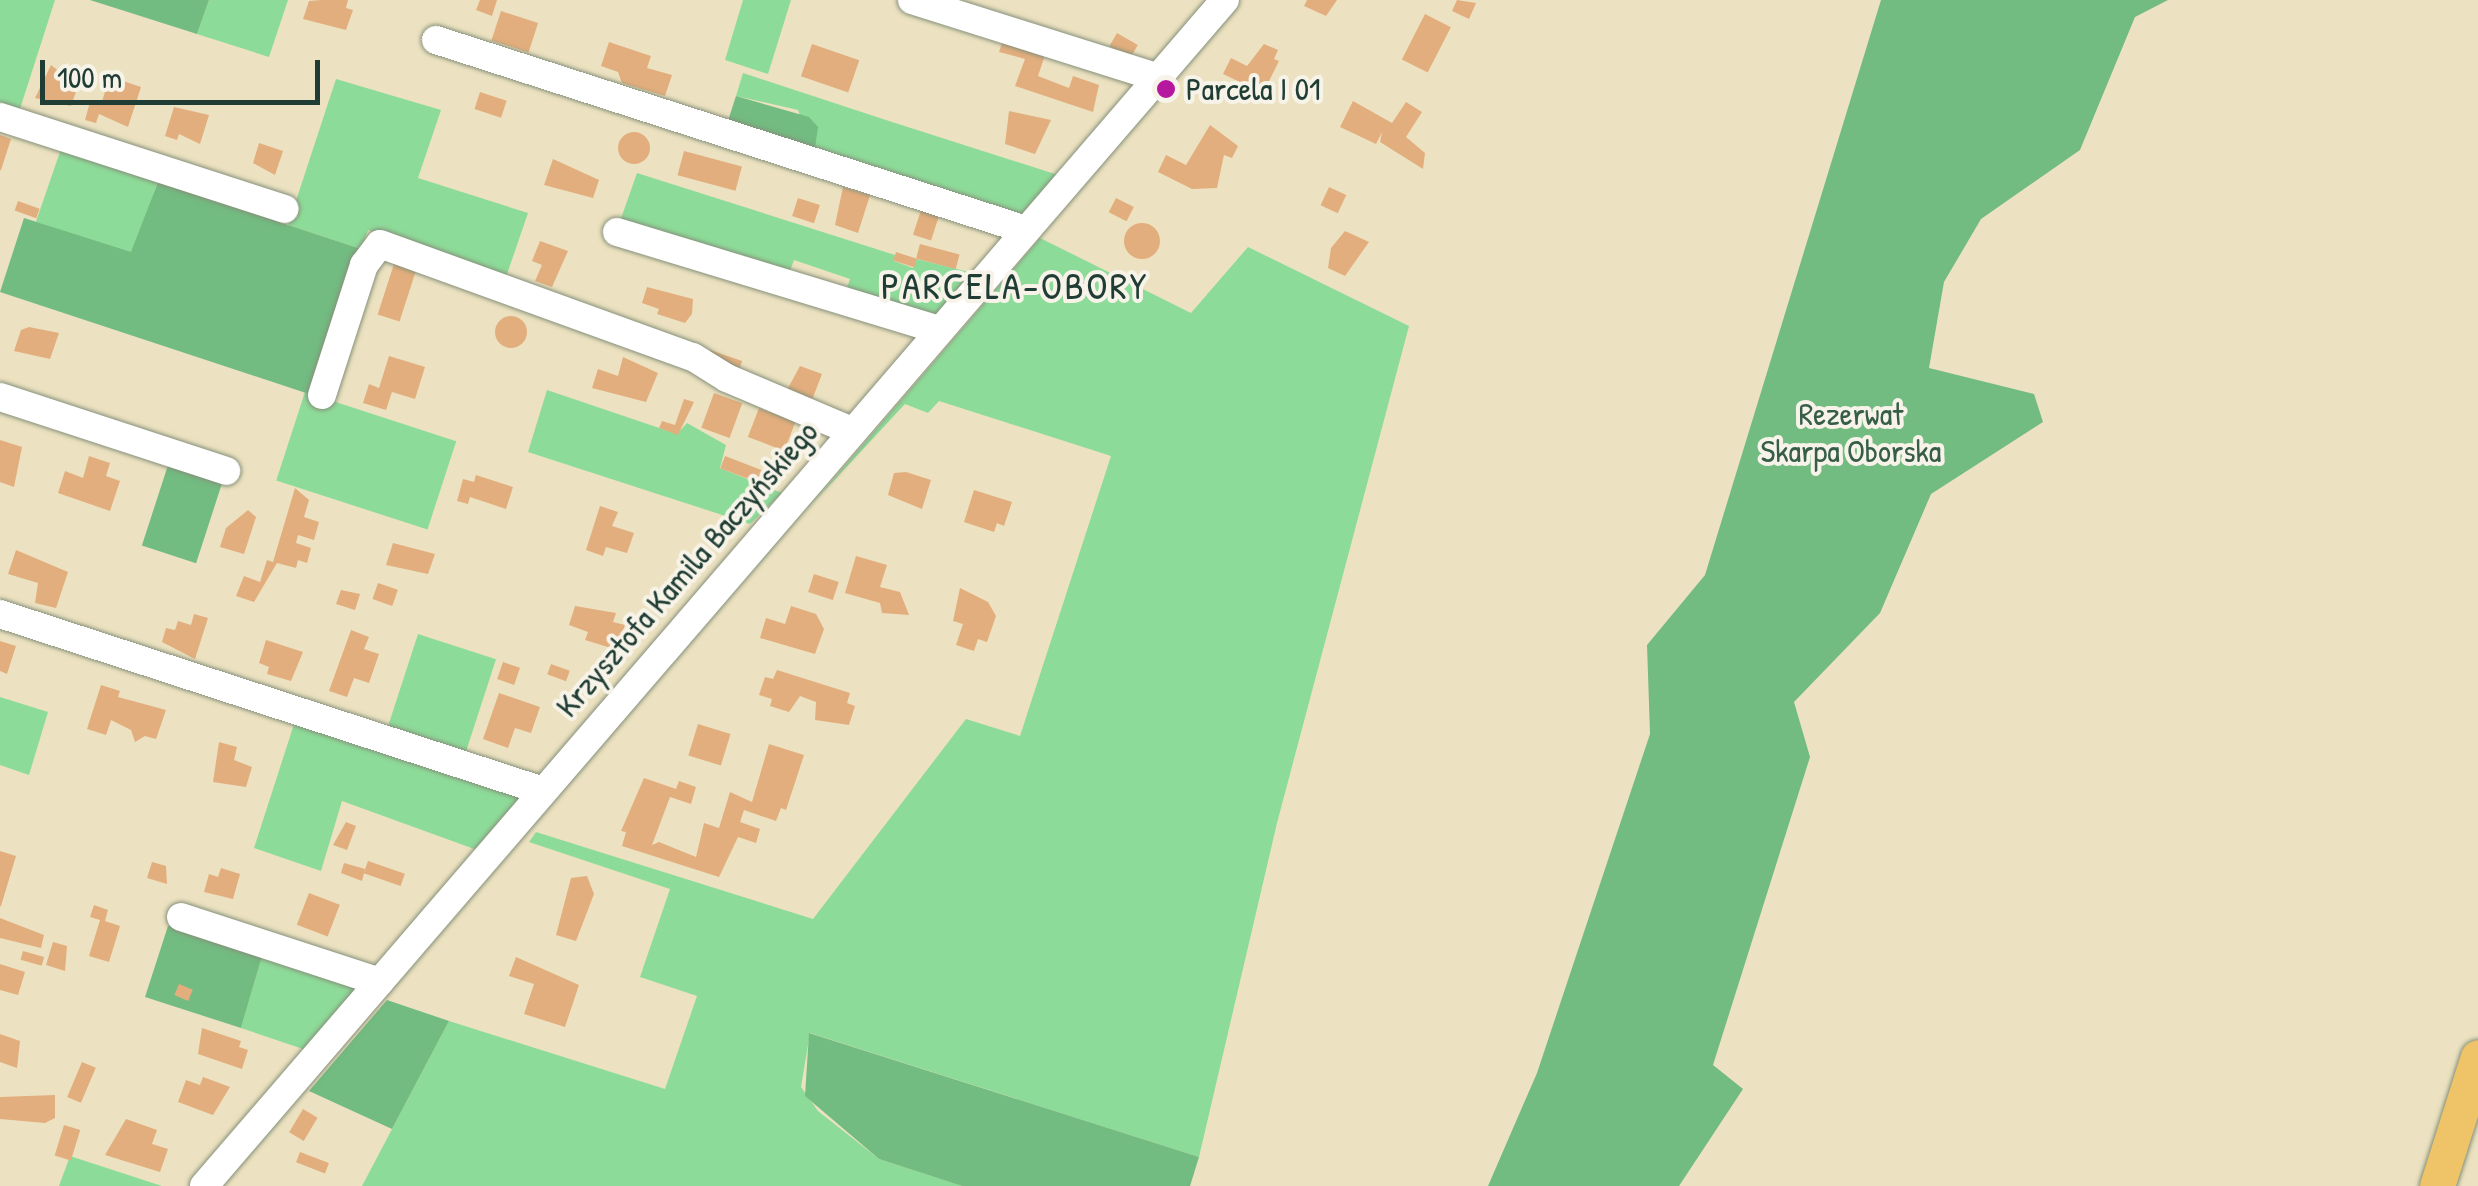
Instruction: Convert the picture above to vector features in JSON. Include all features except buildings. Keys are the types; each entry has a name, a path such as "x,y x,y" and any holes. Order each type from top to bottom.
{"main road":[{"path":"2438,1186 2478,1058"}],"street":[{"path":"912,0 1158,78"},
{"name":"Krzysztofa Kamila Baczyńskiego","path":"204,1186 1225,0"},
{"path":"436,40 1026,230"},
{"path":"0,117 284,209"},
{"path":"616,232 939,330"},
{"path":"322,396 369,252 380,244 692,356 727,378 852,431"},
{"path":"0,397 226,471"},
{"path":"0,614 543,791"},
{"path":"182,917 380,982"}],"green space":[{"path":"0,0 55,0 18,115 0,110"},
{"path":"90,0 209,0 197,34"},
{"path":"209,0 288,0 269,57 197,34"},
{"path":"743,0 791,0 768,74 725,60"},
{"name":"Rezerwat Skarpa Oborska","path":"1881,0 2168,0 2135,17 2080,150 1981,219 1944,282 1929,368 2034,394 2043,422 1931,494 1880,613 1794,702 1810,757 1713,1065 1743,1089 1679,1186 1488,1186 1537,1073 1650,734 1647,645 1705,575"},
{"path":"743,73 1058,175 1023,215 814,155 798,110 736,96"},
{"path":"336,79 441,110 418,178 528,213 505,280 368,230 361,249 288,225"},
{"path":"736,96 809,117 818,127 814,155 726,127"},
{"path":"61,149 157,182 132,255 36,222"},
{"path":"637,173 895,255 894,261 913,268 917,259 973,273 930,322 844,296 850,279 794,260 790,271 618,227"},
{"path":"158,182 361,249 312,395 0,292 24,218 131,252"},
{"path":"1040,238 1191,313 1248,247 1409,326 1277,823 1199,1157 810,1033 801,1087 818,1111 879,1159 962,1186 362,1186 449,1021 665,1089 697,996 640,977 670,889 529,842 536,832 813,919 966,719 1020,736 1111,456 939,401 928,413 905,404 813,503"},
{"path":"547,390 677,434 687,423 726,445 720,468 782,493 750,524 528,452"},
{"path":"305,392 456,441 427,530 276,480"},
{"path":"170,459 224,477 196,563 142,546"},
{"path":"418,634 496,659 464,756 386,731"},
{"path":"0,697 48,712 29,775 0,765"},
{"path":"296,718 525,794 477,850 342,801 321,871 254,848"},
{"path":"177,925 263,953 241,1028 145,997 168,926"},
{"path":"263,953 359,990 306,1050 241,1028"},
{"path":"387,1000 449,1021 392,1129 309,1091"},
{"path":"809,1033 1199,1157 1190,1186 962,1186 879,1159 805,1096"},
{"path":"70,1156 162,1186 59,1186"}],"place":[{"name":"Parcela I 01","path":"1166,89"}],"district":[{"name":"PARCELA-OBORY","path":"1015,286"}]}
